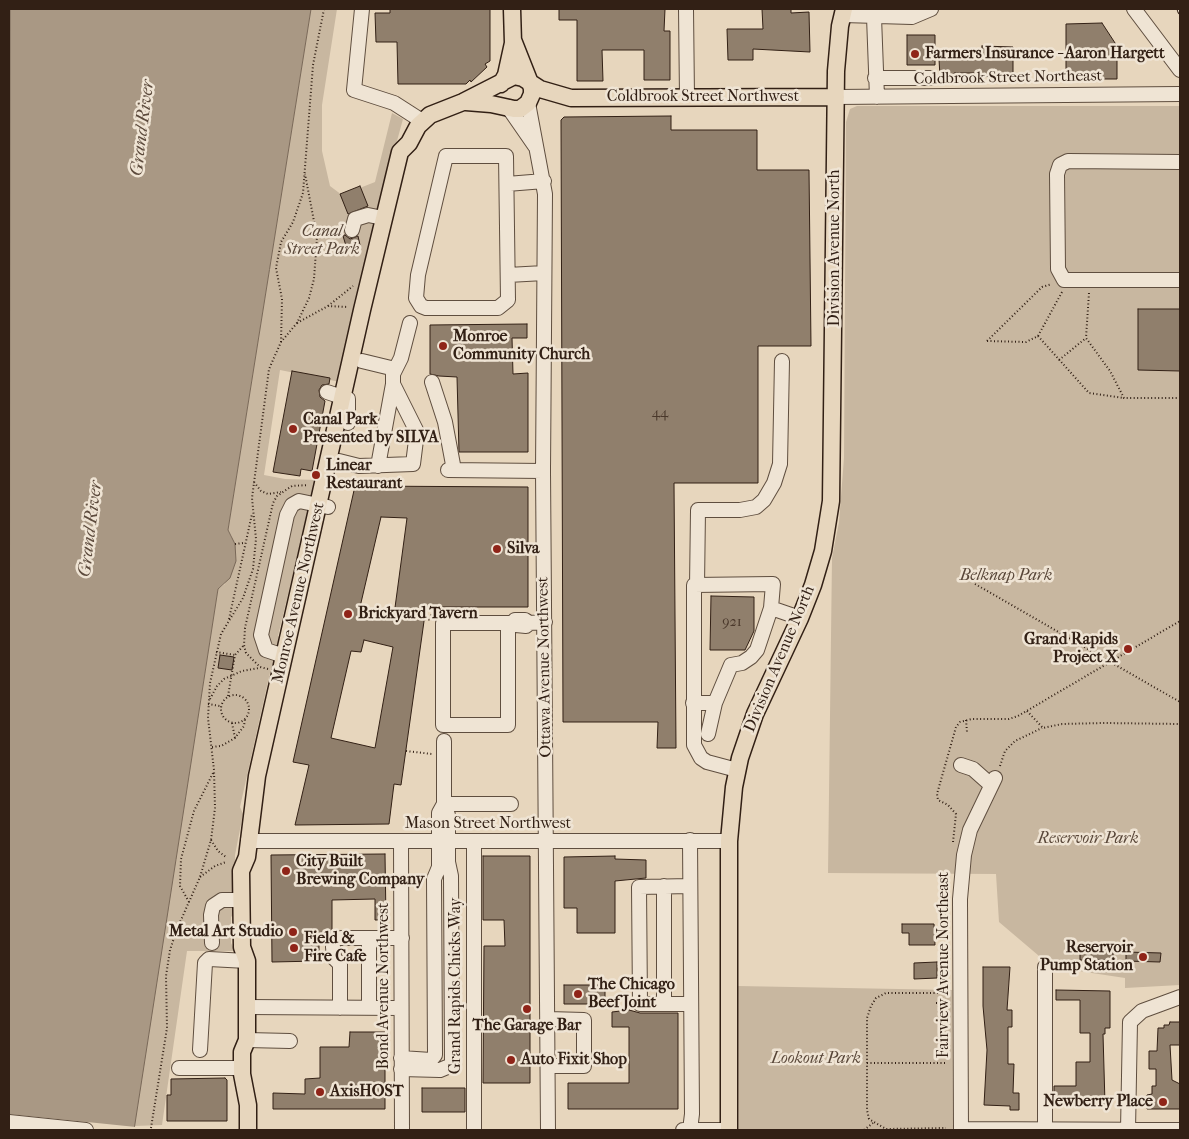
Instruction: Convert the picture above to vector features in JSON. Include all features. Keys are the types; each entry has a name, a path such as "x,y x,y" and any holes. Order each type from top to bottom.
{"main road":[{"path":"503,81 513,40 512,9"},
{"name":"Division Avenue North","path":"729,1130 729,840 737,770 749,730 762,697 800,618 823,551 833,479 837,48 843,12"},
{"path":"513,40 532,91 528,103"},
{"name":"Coldbrook Street Northwest","path":"503,81 517,76 540,89 571,98"},
{"name":"Monroe Avenue Northwest","path":"248,1130 248,1105 242,1068 242,1052 247,1040 247,1007 246,961 242,947 241,871 248,849 257,776 274,724 323,506 335,394 399,154 422,121 438,111 463,102 503,81"},
{"name":"Ottawa Avenue Northwest","path":"503,81 499,88 499,95 501,101 508,107"},
{"name":"Coldbrook Street Northwest","path":"528,103 554,102 571,98 836,97"},
{"name":"Monroe Avenue Northwest","path":"463,102 491,104 517,109 528,103"},
{"name":"Monroe Avenue Northwest","path":"274,724 284,656 323,506 339,461 409,159 410,140"},
{"name":"Monroe Avenue Northwest","path":"246,961 252,945 251,872 248,849"},
{"name":"Monroe Avenue Northwest","path":"247,1040 252,1051 252,1088 248,1105"}],"street":[{"path":"362,9 354,90 394,103 422,121"},
{"path":"686,9 687,97"},
{"path":"843,12 874,17 912,17 931,9"},
{"path":"1134,9 1180,70"},
{"path":"874,17 877,97"},
{"path":"875,78 930,78"},
{"path":"915,78 916,97"},
{"name":"Coldbrook Street Northeast","path":"836,97 1180,94"},
{"name":"Ottawa Avenue Northwest","path":"528,103 535,146 544,182 548,1130"},
{"name":"Ottawa Avenue Northwest","path":"508,107 535,146"},
{"path":"446,156 506,156 508,275 508,300 498,308 426,308 421,306 416,298 418,275 446,156"},
{"path":"1180,162 1068,161 1060,166 1057,174 1058,269 1064,280 1180,280"},
{"path":"507,184 544,182"},
{"path":"352,230 355,219 360,213 383,218"},
{"path":"508,275 544,273"},
{"path":"378,466 395,368 401,358 410,323"},
{"path":"697,586 698,510 740,510 756,507 764,500 774,483 780,464 782,360"},
{"path":"362,361 395,368"},
{"path":"432,382 445,422 451,470 544,471"},
{"path":"339,461 358,466 413,464 418,440 416,428 393,384"},
{"path":"335,394 349,402 348,423"},
{"path":"284,656 266,650 260,635 287,515 292,506 300,501 323,506"},
{"path":"708,734 715,703 731,665 742,663 757,650 771,608 773,584 694,586 693,737 696,752 707,762 737,770"},
{"path":"771,608 800,618"},
{"path":"510,623 508,725 443,725 443,623 510,623 515,620 525,620 529,623 545,622"},
{"path":"694,703 715,703"},
{"path":"401,1064 431,1060 435,1056 434,879 439,867 448,814 444,805 444,741"},
{"path":"961,765 974,769 993,781"},
{"name":"Fairview Avenue Northeast","path":"961,1130 960,899 962,874 970,830 993,781"},
{"path":"444,805 511,804"},
{"path":"690,840 692,1114 690,1130"},
{"name":"Mason Street Northwest","path":"248,849 443,841 729,840"},
{"path":"401,1064 440,1070 452,1065 451,876 443,841"},
{"name":"Bond Avenue Northwest","path":"401,842 402,1130"},
{"name":"Grand Rapids Chicks Way","path":"474,842 474,1130"},
{"path":"664,886 664,1004"},
{"path":"690,886 639,887 640,1004 691,1004"},
{"path":"212,943 211,916 214,906 222,900 241,900"},
{"path":"369,938 369,1008"},
{"path":"340,1008 340,945 369,938 402,938"},
{"path":"200,1050 204,963 209,960 246,961"},
{"path":"1045,967 1045,1130"},
{"path":"1128,1130 1130,1022 1142,1011 1180,997"},
{"path":"247,1007 401,1008"},
{"path":"548,1019 584,1020 584,1066 548,1066"},
{"path":"247,1040 290,1041"},
{"path":"179,1068 242,1068"},
{"path":"9,1122 86,1130"},
{"path":"683,1130 729,1130"},
{"path":"961,1130 1180,1130"}],"path":[{"path":"281,342 282,299 276,268 281,242 299,209 305,174 313,65 324,9"},
{"path":"151,1128 168,1028 166,976 170,950 200,877 210,840 214,808 214,770 208,704 216,652 221,634 243,598 252,569 256,539 253,510 253,480 270,369 281,342 297,323 309,298 317,259 314,216 305,174"},
{"path":"297,323 328,306 355,284"},
{"path":"1052,284 1042,287 987,341 1026,342 1038,336 1064,289 1059,289"},
{"path":"1090,289 1086,338 1110,371 1124,398"},
{"path":"328,306 350,307"},
{"path":"1038,336 1089,393 1124,398 1180,398"},
{"path":"1059,360 1086,338"},
{"path":"253,480 261,491 268,494 275,494 284,490"},
{"path":"228,621 244,543 253,510"},
{"path":"256,539 264,541"},
{"path":"235,544 244,543"},
{"path":"975,584 1180,702"},
{"path":"243,598 251,600"},
{"path":"431,620 432,606"},
{"path":"953,843 956,814 948,805 938,800 937,794 956,727 966,720 1009,719 1027,711 1180,621"},
{"path":"220,706 228,696 235,655 244,645"},
{"path":"216,652 235,655"},
{"path":"208,704 217,686 232,674 260,668"},
{"path":"212,747 221,746 235,738 240,733 249,710 247,700 238,695 228,696"},
{"path":"208,704 220,706"},
{"path":"220,706 224,719 232,723 245,719"},
{"path":"1027,711 1043,728"},
{"path":"966,720 967,732"},
{"path":"232,723 235,738"},
{"path":"993,781 1005,751 1015,741 1043,728 1062,724 1180,724"},
{"path":"406,751 444,755"},
{"path":"189,902 180,886 181,859 194,811 214,770"},
{"path":"210,840 218,851 226,857"},
{"path":"200,877 215,866 226,862"},
{"path":"945,919 948,901"},
{"path":"945,992 893,992 876,998 867,1018 867,1110 873,1123 886,1129 946,1128"},
{"path":"936,1003 945,1003"},
{"path":"867,1063 946,1063"},
{"path":"864,1130 873,1123"}],"green space":[{"name":"Canal Street Park","path":"311,9 337,9 322,105 322,151 330,186 342,195 375,182 392,113 403,119 380,203 340,382 280,370 264,475 285,479 318,480 306,519 278,636 282,639 276,666 271,668 240,807 243,814 235,855 235,913 231,917 231,943 235,951 187,951 162,1125 134,1126 218,589 225,584 232,537 228,530"},
{"name":"Belknap Park","path":"857,106 1180,106 1180,985 1125,988 1125,978 1052,967 999,922 996,874 828,873 832,558 839,522 844,458 846,122 850,109"},
{"name":"Lookout Park","path":"738,986 952,990 953,1130 739,1130"}],"water":[{"name":"Grand River","path":"10,9 311,9 228,530 235,544 236,561 230,578 218,589 134,1130 9,1130"}],"pier":[{"path":"9,1114 136,1127 135,1130 9,1130"}],"building":[{"path":"390,9 490,9 490,61 485,64 487,67 471,82 470,80 466,84 398,84 397,42 376,42 375,13 390,13"},
{"path":"559,9 665,9 664,31 670,31 670,80 644,80 644,50 602,50 603,81 577,81 577,20 559,20"},
{"path":"762,9 791,9 791,13 809,12 810,52 753,49 753,60 728,60 727,29 763,29"},
{"path":"1102,23 1117,46 1117,79 1066,79 1066,24"},
{"path":"907,35 935,35 935,65 907,65"},
{"path":"982,46 1013,47 1013,74 982,77 982,73 954,73 954,77 940,77 939,59 963,58 963,50 982,50"},
{"path":"671,116 671,130 757,130 757,170 809,170 811,346 758,346 758,483 674,483 676,748 657,748 658,722 563,722 561,120 564,117"},
{"path":"360,186 368,206 348,214 340,194"},
{"path":"345,235 350,239 358,236 360,245 347,249 343,236"},
{"path":"1138,309 1180,309 1180,371 1138,370"},
{"path":"527,324 527,338 512,338 513,374 528,373 528,452 459,452 457,377 430,374 430,325"},
{"path":"292,371 330,378 329,384 322,385 319,390 320,397 325,401 312,471 301,469 300,476 273,472"},
{"path":"355,486 528,487 528,607 426,607 401,785 394,784 389,824 295,825 309,765 293,762","holes":["381,517 407,518 394,615 360,607","364,640 393,647 375,748 331,738 351,651 361,652"]},
{"path":"711,596 754,597 754,631 745,650 710,650"},
{"path":"220,655 234,657 232,670 218,668"},
{"path":"385,854 386,920 375,920 375,899 332,900 332,930 335,932 332,938 327,941 319,933 319,961 272,962 271,855"},
{"path":"483,856 530,856 530,1083 483,1083 484,946 505,946 504,920 483,920"},
{"path":"615,856 615,859 646,860 646,878 615,881 615,933 577,933 577,908 564,908 564,857"},
{"path":"902,924 934,924 935,945 909,945 909,933 902,933"},
{"path":"1080,944 1113,944 1113,960 1080,960"},
{"name":"Reservoir Pump Station","path":"1126,952 1161,953 1160,962 1126,961"},
{"path":"937,962 937,978 914,979 914,963"},
{"path":"983,967 1010,967 1007,1010 1012,1010 1012,1027 1008,1027 1008,1064 1014,1064 1013,1093 1019,1093 1019,1110 1010,1110 1010,1106 984,1105 987,1050 983,1006"},
{"path":"564,985 605,985 605,1004 564,1004"},
{"path":"1056,990 1110,991 1110,1028 1105,1028 1105,1034 1103,1034 1105,1104 1054,1103 1054,1086 1076,1086 1076,1062 1090,1062 1090,1033 1080,1033 1080,1000 1056,1000"},
{"path":"629,1010 640,1013 678,1013 678,1109 568,1109 568,1083 629,1083 629,1027 612,1027 612,1012"},
{"path":"1170,1022 1180,1022 1180,1045 1170,1045 1172,1080 1180,1084 1180,1109 1147,1109 1147,1095 1152,1094 1152,1086 1156,1086 1156,1069 1149,1069 1149,1051 1157,1051 1158,1028 1164,1028 1164,1025 1169,1025"},
{"path":"350,1032 385,1032 385,1109 273,1109 273,1093 305,1094 305,1079 320,1078 320,1047 349,1047"},
{"path":"225,1078 227,1080 227,1121 167,1121 167,1095 171,1095 171,1079"},
{"path":"422,1088 465,1088 465,1112 422,1112"}],"place":[{"name":"Farmers Insurance - Aaron Hargett","path":"915,54"},
{"name":"Monroe Community Church","path":"443,346"},
{"name":"Canal Park Presented by SILVA","path":"293,429"},
{"name":"Linear Restaurant","path":"316,475"},
{"name":"Silva","path":"497,549"},
{"name":"Brickyard Tavern","path":"348,614"},
{"name":"Grand Rapids Project X","path":"1128,649"},
{"name":"City Built Brewing Company","path":"286,871"},
{"name":"Metal Art Studio","path":"293,932"},
{"name":"Field & Fire Cafe","path":"294,948"},
{"name":"Reservoir Pump Station","path":"1143,957"},
{"name":"The Chicago Beef Joint","path":"578,994"},
{"name":"The Garage Bar","path":"527,1009"},
{"name":"Auto Fixit Shop","path":"511,1060"},
{"name":"AxisHOST","path":"320,1092"},
{"name":"Newberry Place","path":"1163,1102"}],"park label":[{"name":"Reservoir Park","path":"1088,839"}]}
